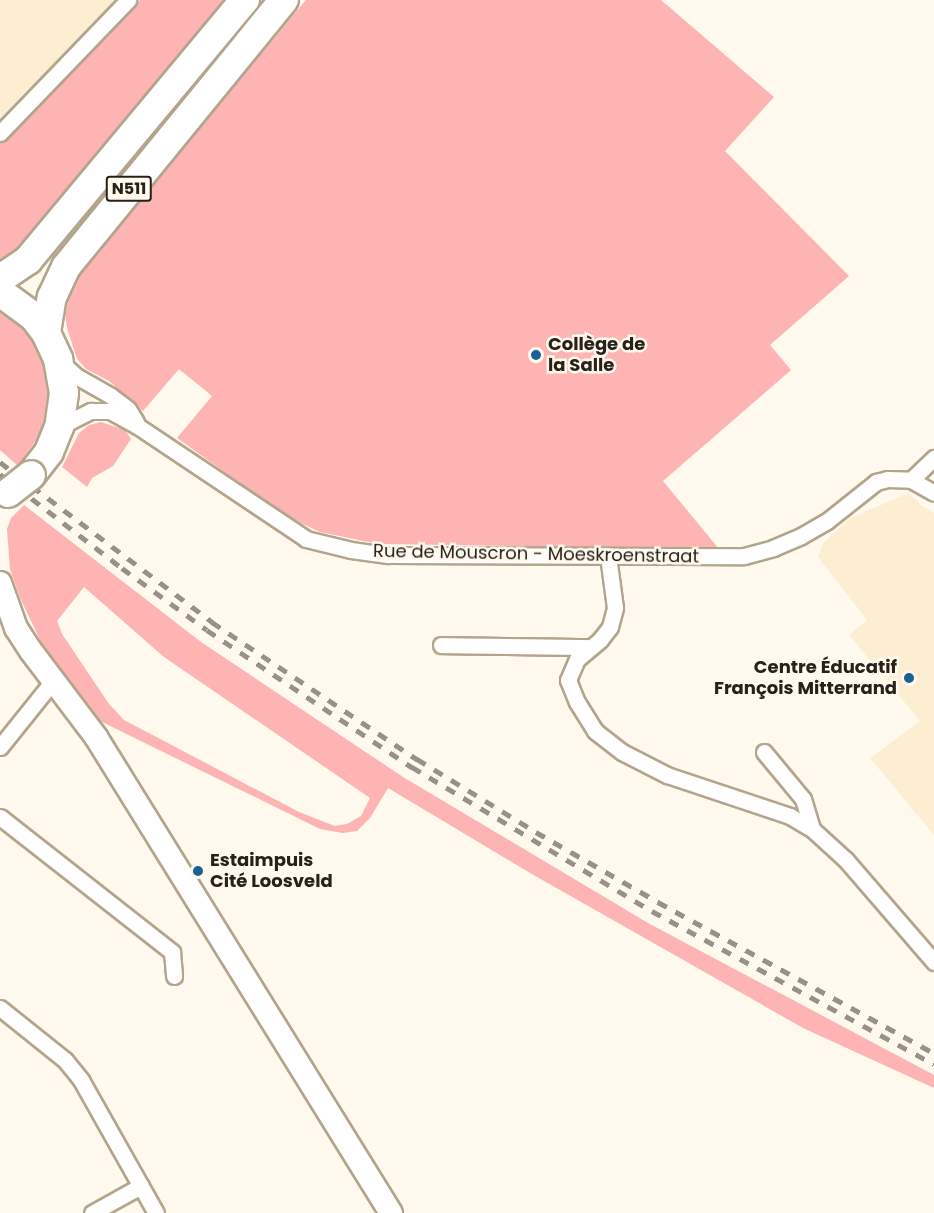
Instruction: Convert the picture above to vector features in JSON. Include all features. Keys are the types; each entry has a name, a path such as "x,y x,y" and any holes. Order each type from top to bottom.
{"highway":[{"name":"N511","path":"0,279 28,260 245,0"},
{"name":"N511","path":"46,333 52,297 66,267 284,0"},
{"path":"0,292 19,303 46,333 58,359 64,393 59,427 49,452 31,475 3,500"}],"main road":[{"path":"0,583 16,628 52,682 96,737 222,945 391,1213"}],"street":[{"path":"0,133 128,0"},
{"name":"Rue de Mouscron - Moeskroenstraat","path":"58,359 76,376 111,396 128,409 139,427"},
{"name":"Rue de Mouscron - Moeskroenstraat","path":"59,427 91,411 110,411 139,427 306,539 351,550 388,555 723,557 757,553 786,543 814,529 876,482 893,478 911,480"},
{"path":"934,459 911,480 934,493"},
{"path":"608,556 615,608 610,627 600,640 577,659 568,680 577,702 596,731 609,744 668,775 790,816 812,829 846,860 934,962"},
{"path":"441,645 590,647"},
{"path":"0,747 52,682"},
{"path":"764,752 803,799 812,829"},
{"path":"0,817 172,952 174,976"},
{"path":"0,1008 66,1060 81,1080 156,1213"},
{"path":"93,1213 141,1186"}],"shaded area":[{"path":"0,0 120,0 0,125"},
{"path":"140,0 225,0 49,210 50,218 11,260 6,256 0,259 0,140"},
{"path":"306,0 661,0 774,97 725,151 849,276 770,345 791,370 663,481 719,549 378,544 320,532 284,515 177,438 212,396 179,369 143,411 109,381 86,369 77,359 67,328 65,314 69,298 64,296 65,290"},
{"path":"0,309 17,322 32,341 41,357 47,378 49,397 41,433 18,466 0,450"},
{"path":"101,422 125,430 131,439 113,466 92,478 87,487 62,467 79,433 89,425"},
{"name":"Centre Éducatif François Mitterrand","path":"909,493 922,506 934,513 934,835 870,758 920,721 849,635 867,620 818,557 824,542 850,518"},
{"path":"24,505 201,642 403,777 648,923 934,1075 934,1088 803,1028 530,873 388,788 370,818 357,831 343,833 320,829 98,720 63,679 66,676 41,642 20,598 10,569 7,529 11,518","holes":["84,587 164,657 370,798 361,816 347,824 335,826 299,812 124,720 109,704 62,634 57,621"]}],"railway":[{"path":"0,462 212,622 417,759 536,832 658,902 934,1053"},
{"path":"0,474 207,630 412,767 652,911 934,1064"}],"place":[{"name":"Collège de la Salle","path":"536,355"},
{"name":"Centre Éducatif François Mitterrand","path":"909,678"},
{"name":"Estaimpuis Cité Loosveld","path":"198,871"}]}
